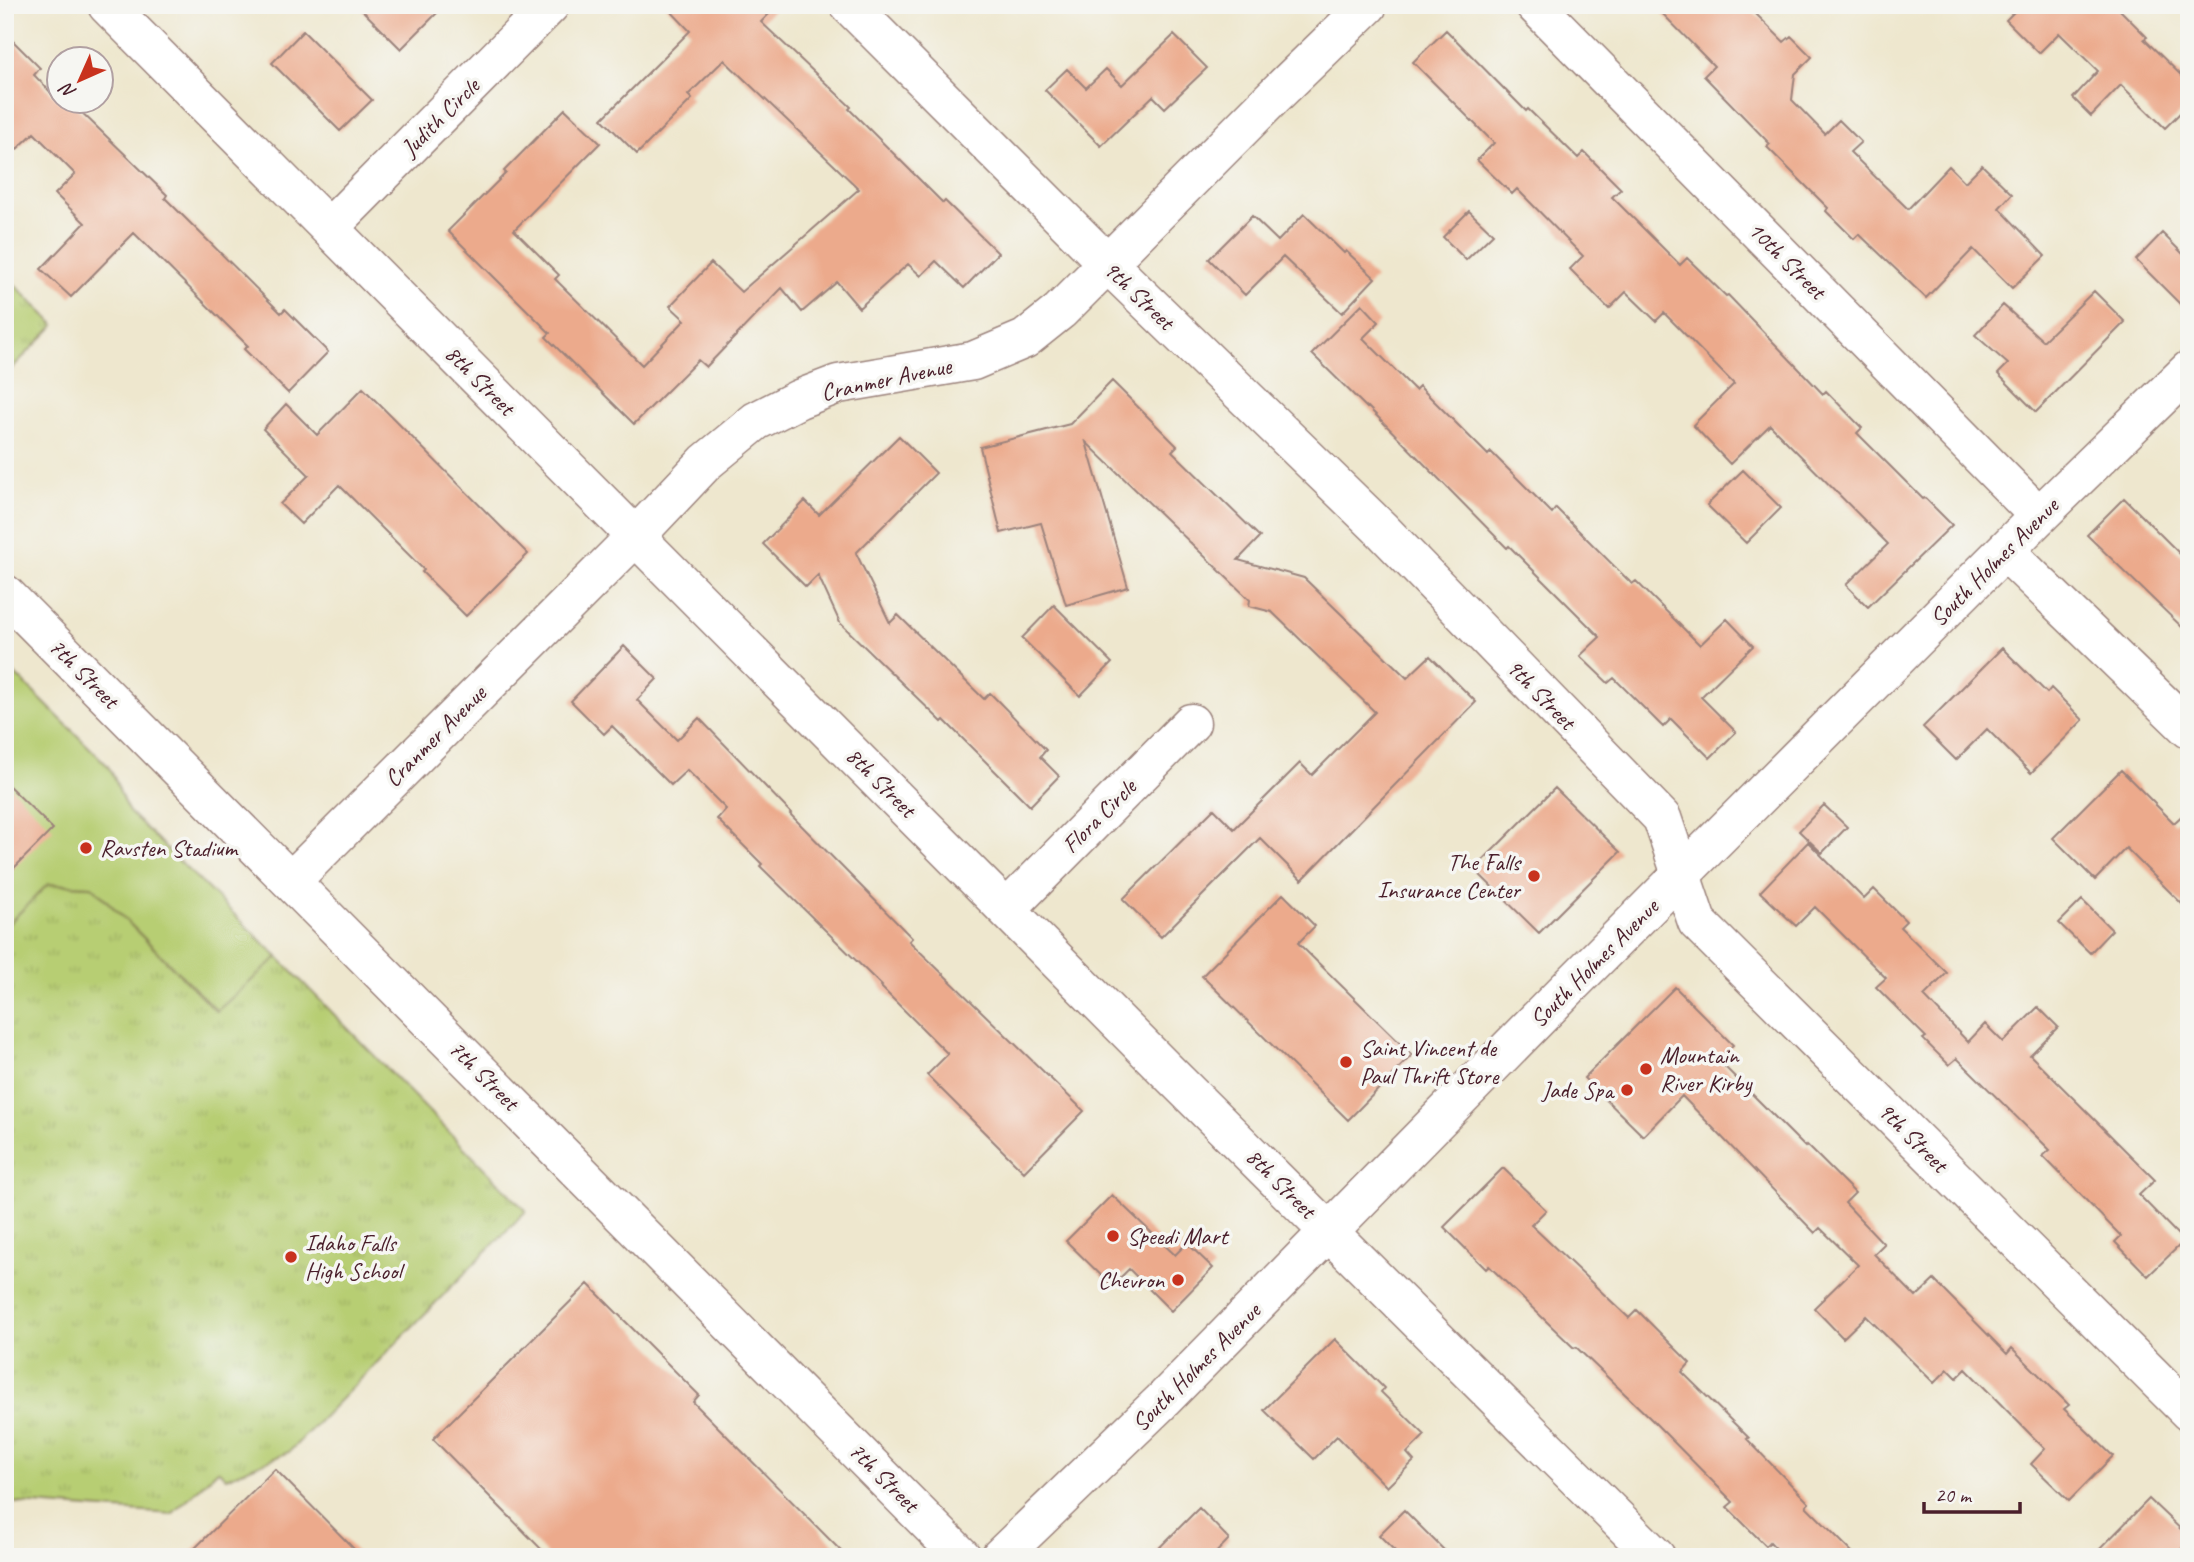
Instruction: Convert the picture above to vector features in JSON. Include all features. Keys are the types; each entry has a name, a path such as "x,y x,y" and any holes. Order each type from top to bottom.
{"street":[{"name":"8th Street","path":"107,5 1173,1077 1656,1557"},
{"name":"Judith Circle","path":"328,228 550,5"},
{"name":"9th Street","path":"849,5 1107,264 1382,530 1662,818 1697,922 2189,1412"},
{"name":"Cranmer Avenue","path":"292,881 636,536 706,462 756,421 799,399 838,384 973,361 1025,339 1060,312 1368,5"},
{"name":"10th Street","path":"1535,5 2039,516"},
{"name":"South Holmes Avenue","path":"999,1557 1160,1404 1550,1006 2039,516 2189,370"},
{"path":"2005,551 2189,729"},
{"name":"7th Street","path":"5,594 962,1557"},
{"name":"Flora Circle","path":"1007,909 1191,723"}],"green space":[{"path":"5,275 55,325 5,375"},
{"name":"Ravsten Stadium","path":"5,664 107,765 129,812 278,957 217,1011 92,886 48,884 5,927"},
{"path":"48,884 92,886 216,1011 278,957 526,1211 289,1452 226,1478 218,1470 172,1514 5,1502 5,927"}],"building":[{"path":"357,5 445,5 401,49"},
{"path":"665,5 778,5 761,22 851,107 849,109 943,203 945,201 998,253 964,288 936,261 921,276 908,264 859,308 837,282 802,312 782,288 706,367 698,360 634,424 546,337 550,333 448,231 506,173 504,171 565,109 600,143 514,230 559,275 555,279 642,365 685,320 670,306 711,263 741,292 859,189 724,60 688,95 692,99 637,154 602,119 690,31"},
{"path":"1654,5 1747,5 1784,42 1791,36 1812,57 1795,74 1792,100 1825,134 1839,120 1861,142 1850,152 1908,209 1949,166 1965,182 1982,165 2012,194 1999,208 2045,256 2012,288 1973,249 1926,298 1859,234 1854,239 1826,211 1828,208 1767,147 1770,144 1704,76 1714,66"},
{"path":"2021,5 2115,5 2147,37 2144,39 2189,83 2189,104 2165,128 2121,85 2091,116 2073,98 2098,71 2059,33 2039,53 2006,20"},
{"path":"1446,30 1526,111 1528,109 1578,158 1584,152 1621,189 1612,197 1680,265 1687,258 1728,295 1823,394 1826,391 1862,428 1857,433 1952,525 1868,607 1846,585 1888,544 1770,425 1730,464 1693,425 1734,384 1664,313 1656,321 1626,292 1609,309 1570,269 1583,256 1517,189 1512,194 1477,160 1494,143 1413,62"},
{"path":"303,31 372,100 340,131 272,63"},
{"path":"5,33 40,68 34,75 46,87 46,116 85,116 167,195 165,198 281,313 285,309 328,352 288,393 244,349 248,346 134,233 71,297 41,269 85,223 55,194 75,174 34,133 17,149 5,137"},
{"path":"1174,35 1207,68 1165,108 1153,96 1101,146 1045,90 1067,69 1086,88 1106,69 1122,85"},
{"path":"1469,211 1493,234 1466,260 1443,237"},
{"path":"1304,214 1344,253 1346,251 1375,278 1342,313 1283,257 1245,295 1209,259 1252,216 1278,241"},
{"path":"2162,233 2189,260 2189,313 2136,260"},
{"path":"2094,291 2125,322 2036,412 1998,374 2008,364 1975,335 2003,305 2043,341"},
{"path":"1362,304 1379,322 1363,338 1415,390 1419,386 1488,455 1491,452 1552,513 1556,508 1632,584 1636,581 1700,645 1727,619 1753,646 1701,697 1736,732 1710,758 1671,719 1663,727 1614,678 1608,683 1580,656 1600,637 1312,354"},
{"path":"1112,381 1177,446 1172,451 1260,537 1238,560 1304,578 1407,678 1430,656 1476,702 1302,880 1260,838 1161,937 1123,899 1214,809 1234,829 1300,763 1312,775 1375,712 1272,612 1249,606 1250,600 1086,442 1128,587 1066,605 1041,523 1001,533 980,447 1070,424"},
{"path":"363,388 528,554 466,616 339,485 301,524 280,504 309,475 263,429 286,404 317,435"},
{"path":"899,436 936,473 856,553 890,623 898,615 984,699 990,693 1046,750 1040,757 1059,776 1030,806 944,720 942,722 840,623 818,575 806,587 763,544 805,501 819,515"},
{"path":"1743,470 1781,508 1746,543 1707,505"},
{"path":"2124,498 2189,563 2189,634 2087,535"},
{"path":"1054,605 1112,663 1080,696 1022,638"},
{"path":"624,646 657,679 637,700 677,740 699,718 912,938 909,941 1084,1111 1024,1172 927,1075 948,1054 760,866 762,864 717,819 726,809 687,770 671,785 612,726 604,734 571,701"},
{"path":"2002,648 2047,693 2051,688 2083,720 2031,773 1987,729 1956,760 1923,727"},
{"path":"2121,770 2174,823 2189,809 2189,911 2126,848 2095,880 2053,838"},
{"path":"5,782 53,829 5,877"},
{"path":"1555,788 1620,852 1539,933 1474,869"},
{"path":"1824,805 1847,827 1822,853 1799,831"},
{"path":"1808,842 1864,899 1874,889 1906,921 1900,927 1947,973 1924,996 1968,1042 1985,1024 2003,1042 2038,1007 2058,1027 2030,1055 2155,1180 2139,1195 2184,1241 2148,1276 2115,1242 2121,1236 2043,1156 2050,1150 1957,1058 1949,1065 1923,1039 1926,1037 1876,987 1886,978 1815,907 1796,926 1760,892"},
{"path":"1283,894 1315,926 1298,943 1412,1055 1348,1120 1202,976"},
{"path":"2082,900 2112,930 2090,953 2059,923"},
{"path":"1675,987 1733,1045 1718,1060 1855,1193 1845,1203 1884,1244 1874,1254 1916,1297 1934,1280 2007,1354 2012,1348 2069,1405 2064,1409 2113,1456 2069,1501 2031,1464 2045,1449 1966,1369 1957,1378 1948,1369 1934,1383 1866,1316 1843,1338 1814,1308 1858,1265 1820,1228 1815,1233 1682,1096 1643,1136 1584,1078"},
{"path":"1503,1168 1546,1210 1531,1225 1629,1318 1637,1310 1690,1363 1682,1372 1749,1438 1747,1439 1809,1503 1806,1506 1857,1557 1784,1557 1770,1542 1766,1546 1727,1507 1733,1502 1652,1420 1489,1266 1486,1269 1444,1227"},
{"path":"1112,1195 1175,1255 1187,1243 1213,1268 1171,1311 1129,1269 1112,1286 1066,1241"},
{"path":"588,1284 699,1395 693,1402 847,1557 549,1557 433,1439"},
{"path":"1335,1339 1384,1388 1381,1392 1425,1435 1407,1453 1414,1461 1387,1487 1337,1436 1314,1459 1264,1410"},
{"path":"275,1469 362,1557 186,1557"},
{"path":"2149,1499 2189,1537 2189,1541 2174,1557 2092,1557"},
{"path":"1199,1508 1229,1539 1212,1557 1150,1557"},
{"path":"1404,1510 1451,1557 1401,1557 1379,1535"}],"place":[{"name":"Ravsten Stadium","path":"86,848"},
{"name":"The Falls Insurance Center","path":"1534,876"},
{"name":"Saint Vincent de Paul Thrift Store","path":"1346,1062"},
{"name":"Mountain River Kirby","path":"1646,1069"},
{"name":"Jade Spa","path":"1627,1090"},
{"name":"Speedi Mart","path":"1113,1236"},
{"name":"Idaho Falls High School","path":"291,1257"},
{"name":"Chevron","path":"1178,1280"}]}
